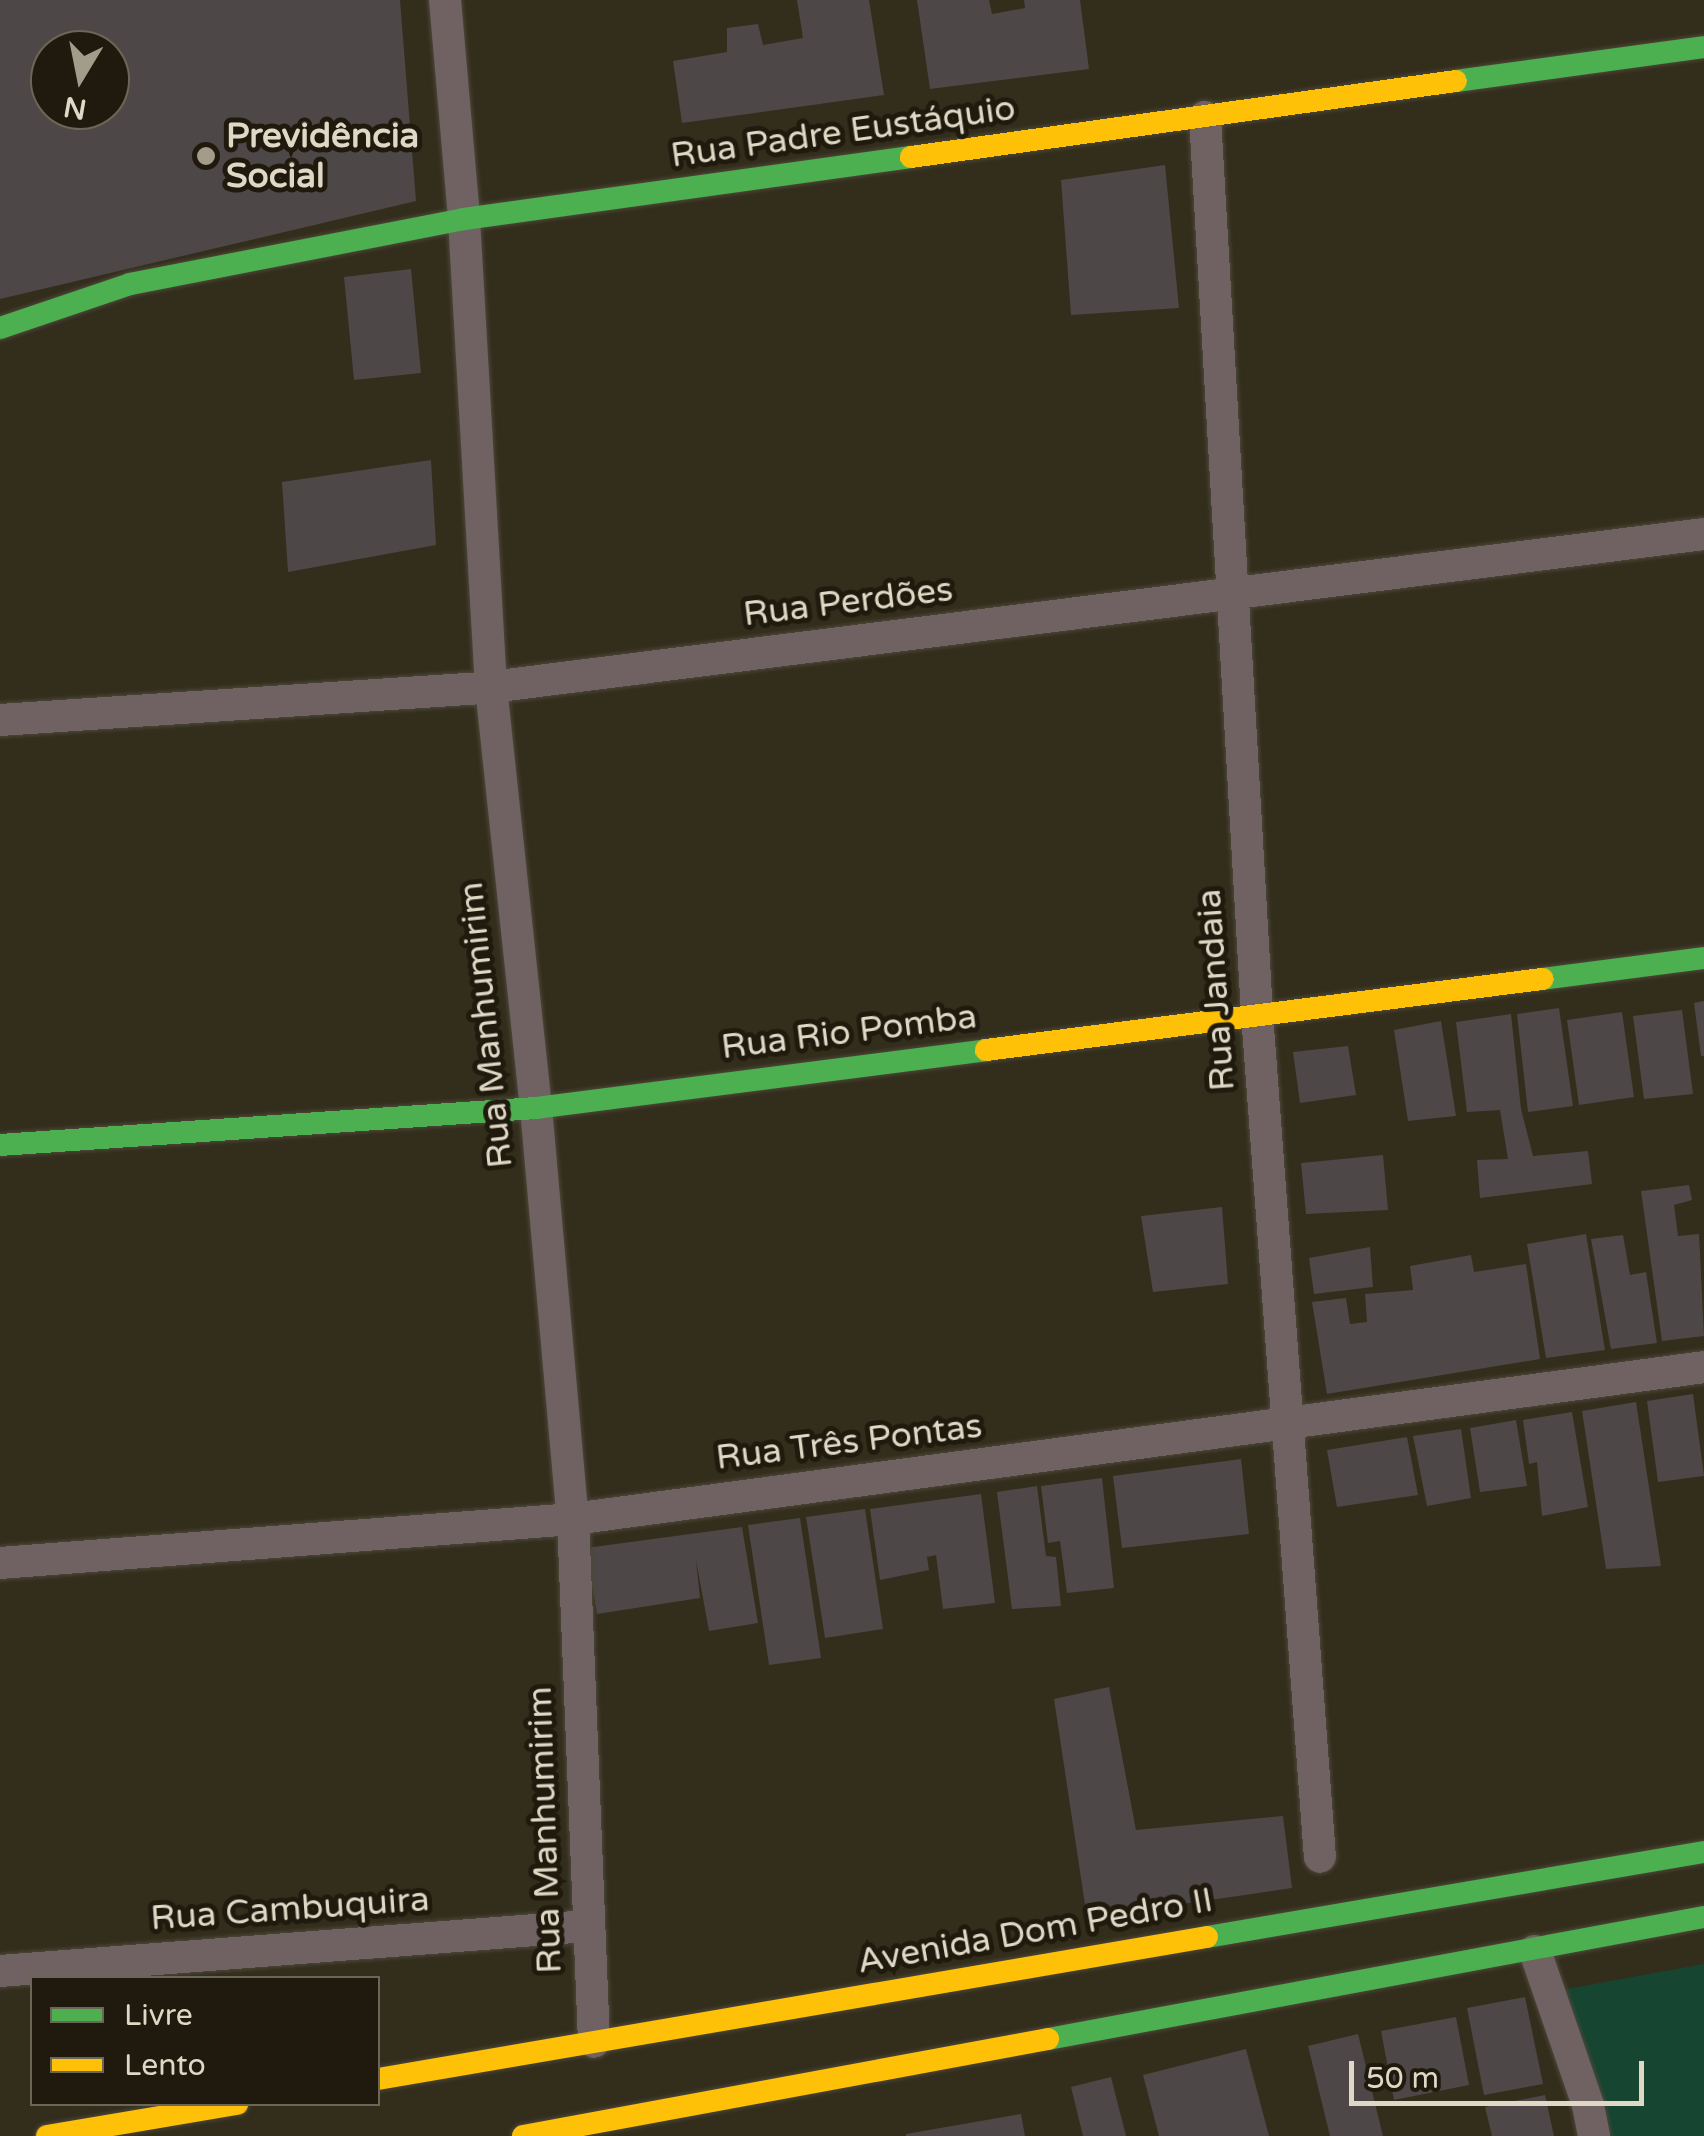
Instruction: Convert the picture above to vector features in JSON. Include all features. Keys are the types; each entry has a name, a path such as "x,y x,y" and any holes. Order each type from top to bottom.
{"main road":[{"name":"Rua Padre Eustáquio","path":"0,328 130,284 464,220 1704,47"},
{"name":"Rua Rio Pomba","path":"0,1145 536,1108 1704,958"},
{"name":"Avenida Dom Pedro II","path":"380,2079 1704,1852"},
{"path":"524,2136 582,2130 1704,1917"},
{"path":"47,2136 224,2106"}],"street":[{"name":"Rua Manhumirim","path":"445,0 464,220 491,687 536,1108 573,1519 594,2042"},
{"name":"Rua Jandaia","path":"1205,117 1257,1014 1320,1857"},
{"name":"Rua Perdões","path":"0,720 491,687 1704,534"},
{"name":"Rua Três Pontas","path":"0,1563 573,1519 1704,1367"},
{"name":"Rua Cambuquira","path":"0,1971 587,1926"},
{"path":"1536,1950 1588,2105 1594,2136"}],"green space":[{"path":"1704,1964 1704,2136 1603,2136 1561,1990"}],"building":[{"name":"Previdência Social","path":"0,0 400,0 416,201 0,299"},
{"path":"797,0 869,0 884,95 682,123 673,61 727,52 727,28 758,24 763,45 803,38"},
{"path":"917,0 989,0 992,14 1025,8 1024,0 1080,0 1089,69 930,89"},
{"path":"1165,165 1179,308 1071,315 1061,180"},
{"path":"411,269 421,373 354,380 344,277"},
{"path":"431,460 436,545 288,572 282,482"},
{"path":"1704,1001 1704,1056 1701,1056 1694,1003"},
{"path":"1559,1008 1573,1106 1528,1112 1517,1014"},
{"path":"1682,1010 1693,1094 1644,1099 1633,1016"},
{"path":"1622,1012 1634,1097 1579,1105 1567,1020"},
{"path":"1511,1014 1521,1109 1533,1156 1588,1151 1592,1184 1480,1198 1477,1160 1508,1159 1500,1110 1467,1112 1456,1022"},
{"path":"1441,1021 1456,1116 1408,1121 1394,1030"},
{"path":"1348,1046 1356,1095 1300,1103 1293,1052"},
{"path":"1383,1155 1388,1210 1306,1214 1301,1163"},
{"path":"1689,1185 1692,1200 1674,1205 1678,1236 1699,1234 1704,1336 1662,1341 1641,1191"},
{"path":"1222,1207 1228,1284 1153,1292 1141,1216"},
{"path":"1586,1234 1605,1350 1546,1358 1527,1244"},
{"path":"1623,1235 1630,1275 1646,1272 1657,1343 1611,1349 1591,1239"},
{"path":"1370,1247 1373,1287 1314,1294 1309,1258"},
{"path":"1471,1255 1474,1272 1526,1264 1540,1359 1327,1394 1312,1302 1346,1298 1350,1324 1367,1322 1365,1294 1413,1290 1410,1266"},
{"path":"1693,1394 1704,1476 1658,1482 1647,1401"},
{"path":"1636,1402 1661,1566 1606,1569 1582,1411"},
{"path":"1572,1412 1588,1507 1542,1516 1537,1462 1529,1464 1523,1420"},
{"path":"1516,1420 1527,1486 1480,1492 1470,1428"},
{"path":"1461,1429 1471,1498 1427,1506 1413,1436"},
{"path":"1407,1437 1418,1495 1337,1507 1327,1450"},
{"path":"1241,1459 1249,1534 1122,1548 1113,1476"},
{"path":"1102,1478 1114,1588 1067,1593 1060,1541 1048,1543 1041,1486"},
{"path":"1037,1486 1046,1556 1056,1557 1061,1606 1012,1609 997,1492"},
{"path":"981,1494 995,1603 943,1609 936,1555 927,1557 929,1570 880,1580 870,1509"},
{"path":"865,1509 883,1629 825,1638 806,1517"},
{"path":"800,1518 821,1658 769,1665 748,1525"},
{"path":"742,1527 758,1623 709,1631 696,1560 700,1598 597,1614 586,1548"},
{"path":"1109,1687 1136,1830 1283,1816 1292,1888 1087,1918 1054,1699"},
{"path":"1525,1997 1543,2084 1484,2095 1467,2008"},
{"path":"1456,2017 1469,2085 1394,2100 1381,2031"},
{"path":"1358,2034 1383,2136 1330,2136 1308,2046"},
{"path":"1246,2049 1269,2136 1159,2136 1143,2075"},
{"path":"1111,2077 1126,2136 1083,2136 1071,2087"},
{"path":"1545,2095 1554,2136 1492,2136 1485,2107"},
{"path":"1021,2114 1025,2136 906,2136 906,2134"}],"traffic: fast":[{"path":"1456,81 1704,47"},
{"path":"0,328 130,284 464,219 911,157"},
{"path":"1542,979 1704,958"},
{"path":"0,1145 536,1108 986,1050"},
{"path":"1207,1937 1704,1852"},
{"path":"1048,2039 1704,1917"}],"traffic: slow":[{"path":"911,157 1456,81"},
{"path":"986,1050 1542,979"},
{"path":"380,2079 1207,1937"},
{"path":"523,2136 1048,2039"},
{"path":"47,2136 225,2106"}],"place":[{"name":"Previdência Social","path":"206,156"}]}
